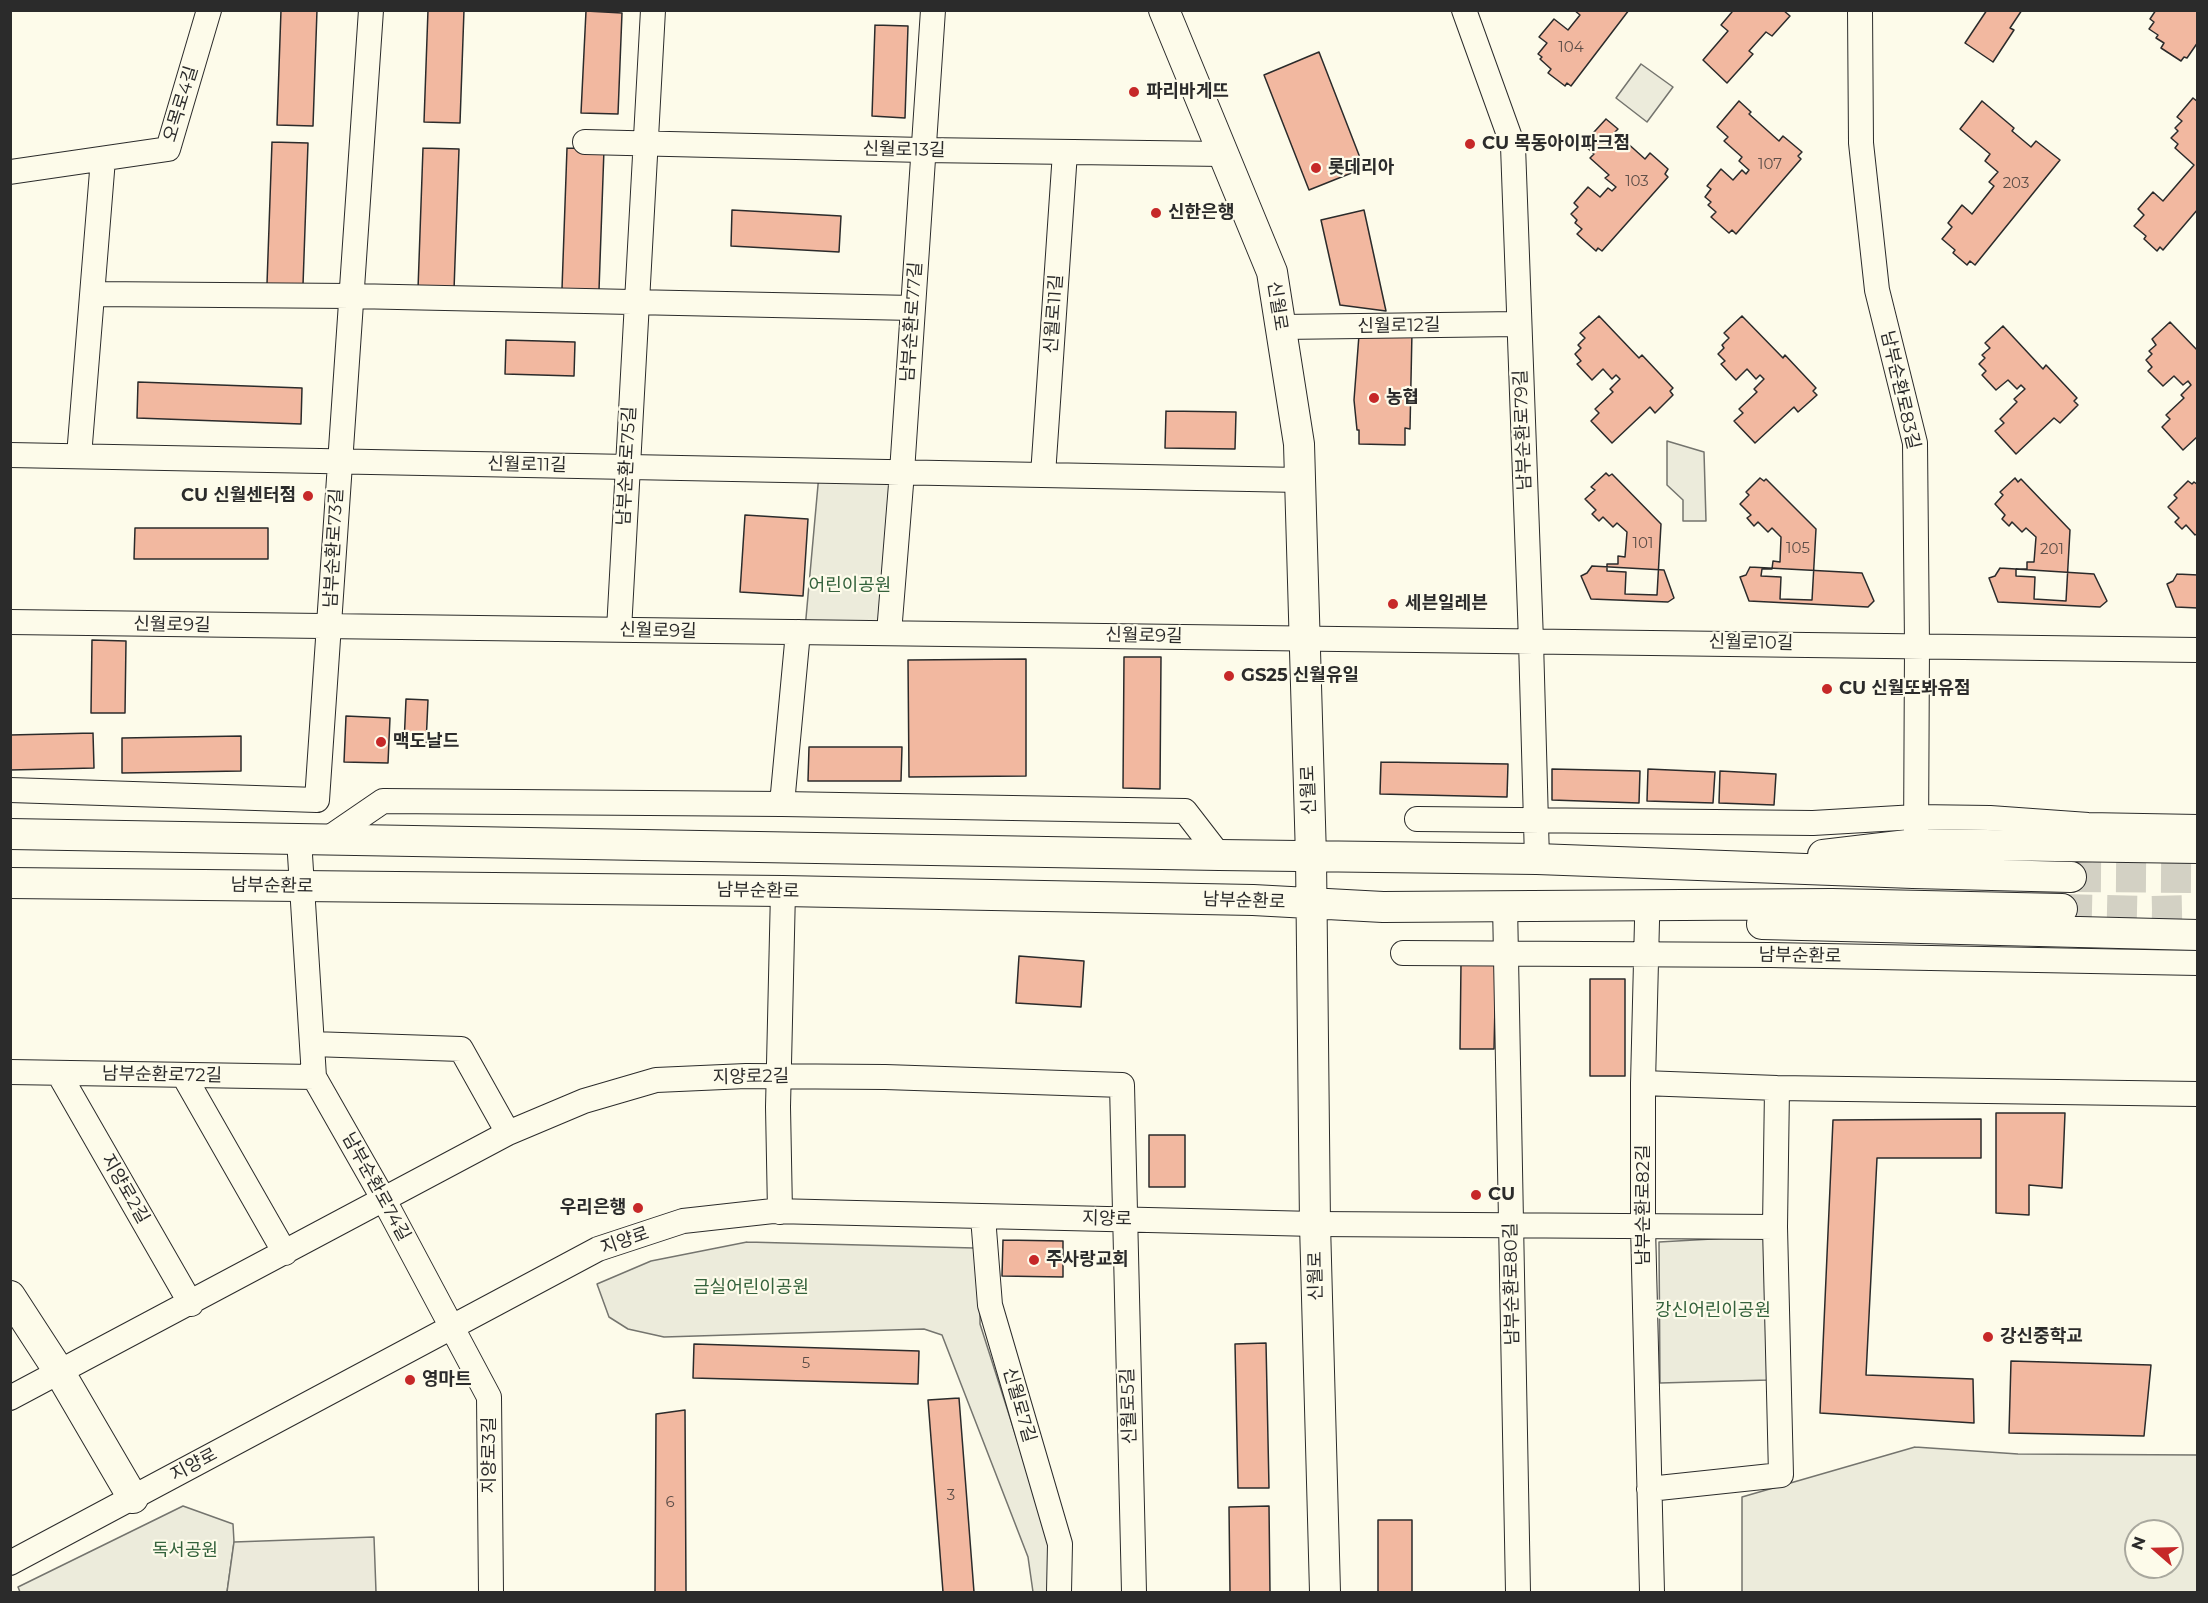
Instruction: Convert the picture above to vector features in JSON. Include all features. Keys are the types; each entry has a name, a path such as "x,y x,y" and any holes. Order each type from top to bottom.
{"main road":[{"name":"신월로","path":"1164,10 1272,272 1299,444 1311,857 1315,1224 1325,1593"},
{"path":"1730,866 1916,831 2086,836 2198,848"},
{"path":"10,834 1537,859 2071,876"},
{"name":"남부순환로","path":"10,883 783,891 1253,900 1383,907 1505,904 1832,904 2056,920 2198,934"},
{"name":"남부순환로","path":"1505,904 1647,921 2056,920"},
{"path":"10,1296 60,1373 133,1498"}],"street":[{"name":"오목로4길","path":"10,172 168,149 209,10"},
{"name":"남부순환로73길","path":"10,790 317,800 371,10"},
{"name":"남부순환로75길","path":"619,630 653,10"},
{"name":"남부순환로77길","path":"889,633 933,10"},
{"name":"남부순환로79길","path":"1464,10 1513,146 1518,324 1532,641 1537,859"},
{"name":"남부순환로83길","path":"1860,10 1861,143 1877,290 1915,443 1916,831"},
{"name":"신월로13길","path":"585,142 1224,154"},
{"name":"신월로11길","path":"1043,475 1065,152"},
{"path":"79,456 103,159"},
{"path":"93,294 351,296 913,308"},
{"name":"신월로12길","path":"1281,327 1518,324"},
{"name":"신월로11길","path":"10,455 1300,480"},
{"name":"신월로9길","path":"10,622 1305,639"},
{"path":"783,804 798,632"},
{"name":"신월로10길","path":"1305,639 2198,650"},
{"path":"313,839 383,801 783,804 1185,811 1219,855"},
{"path":"1417,819 1813,823 1916,831"},
{"path":"2086,836 2198,827"},
{"name":"남부순환로74길","path":"313,839 302,886 314,1077 384,1200 451,1328"},
{"path":"780,1212 778,1107 783,891"},
{"name":"남부순환로80길","path":"1505,904 1518,1593"},
{"path":"2049,961 2056,920"},
{"name":"남부순환로82길","path":"1647,921 1643,1083 1643,1226 1652,1593"},
{"name":"남부순환로","path":"1403,953 1770,955 2198,963"},
{"path":"312,1044 461,1049 507,1133"},
{"name":"남부순환로72길","path":"10,1072 314,1077"},
{"name":"지양로2길","path":"59,1074 191,1304"},
{"path":"184,1076 285,1252"},
{"name":"지양로2길","path":"10,1398 191,1304 507,1133 584,1101 656,1080 780,1076 885,1077 1122,1085 1124,1220"},
{"path":"1643,1083 1777,1088 2198,1094"},
{"path":"1649,1489 1781,1475 1775,1227 1777,1088"},
{"name":"지양로","path":"10,1563 598,1249 683,1221 780,1212 1315,1224 1775,1227"},
{"name":"신월로7길","path":"983,1216 990,1305 1060,1544 1059,1593"},
{"name":"신월로5길","path":"1124,1220 1134,1593"},
{"name":"지양로3길","path":"451,1328 489,1397 491,1593"}],"green space":[{"path":"1641,64 1673,87 1647,122 1616,98"},
{"path":"1667,441 1704,452 1706,521 1683,521 1683,500 1667,485"},
{"name":"어린이공원","path":"819,474 900,475 886,633 805,629"},
{"name":"강신어린이공원","path":"1765,1236 1769,1380 1660,1383 1659,1242"},
{"name":"금실어린이공원","path":"747,1242 974,1248 980,1259 980,1324 1053,1552 1053,1592 1033,1592 1028,1557 942,1335 924,1329 664,1337 628,1329 609,1317 597,1284 651,1261"},
{"path":"1915,1447 2018,1454 2197,1455 2197,1592 1742,1592 1742,1497"},
{"name":"독서공원","path":"183,1506 233,1524 234,1542 227,1592 20,1592 18,1587"}],"shaded area":[{"path":"374,1537 376,1592 227,1592 234,1542"}],"building":[{"path":"281,10 317,10 313,126 277,125"},
{"path":"428,10 464,10 460,123 424,122"},
{"path":"1574,10 1629,10 1571,86 1567,83 1565,86 1548,73 1551,69 1540,59 1542,57 1538,54 1547,43 1539,37 1554,19 1568,30 1580,15"},
{"path":"1730,10 1783,10 1790,16 1772,36 1766,32 1749,51 1753,54 1727,83 1703,60 1728,31 1721,25 1732,12"},
{"path":"1987,10 2022,10 2010,28 2014,30 1993,62 1965,43"},
{"path":"2156,10 2198,10 2198,42 2187,58 2184,57 2181,61 2161,48 2164,43 2156,38 2158,35 2149,29 2154,22 2150,19"},
{"path":"586,11 622,13 618,114 581,113"},
{"path":"875,25 908,26 905,118 872,116"},
{"path":"1319,52 1364,168 1309,190 1264,75"},
{"path":"2193,98 2198,102 2198,209 2163,250 2160,247 2157,251 2144,239 2146,236 2134,226 2144,215 2138,209 2153,192 2163,201 2194,165 2175,148 2178,144 2171,138 2178,131 2175,128 2182,121 2177,117"},
{"path":"1739,101 1751,112 1749,114 1779,141 1783,136 1802,152 1798,156 1801,159 1736,234 1732,230 1729,233 1711,217 1716,212 1708,205 1711,202 1705,197 1711,189 1707,186 1721,169 1733,180 1742,170 1746,174 1749,170 1739,161 1742,157 1724,141 1728,137 1717,127"},
{"path":"1982,101 2014,128 2012,131 2031,147 2036,141 2060,160 1975,265 1970,261 1967,265 1942,239 1952,227 1948,223 1962,205 1972,214 1994,186 1989,182 1998,172 1985,161 1990,154 1960,129"},
{"path":"1606,119 1618,129 1615,132 1645,159 1650,153 1668,169 1665,174 1668,177 1602,251 1598,248 1596,251 1577,234 1582,229 1575,223 1577,220 1571,214 1578,207 1574,203 1588,187 1600,197 1608,188 1612,191 1616,187 1605,178 1609,175 1590,158 1594,154 1583,144"},
{"path":"272,142 308,143 303,285 267,284"},
{"path":"423,148 459,149 454,290 418,289"},
{"path":"567,148 604,149 599,290 562,289"},
{"path":"732,210 841,216 839,252 731,246"},
{"path":"1364,210 1386,311 1340,305 1321,220"},
{"path":"1599,316 1639,358 1642,355 1673,388 1670,391 1673,395 1655,413 1650,407 1612,443 1591,421 1599,413 1595,409 1613,392 1610,389 1620,379 1616,375 1612,379 1603,369 1592,380 1577,364 1581,361 1575,354 1581,348 1578,345 1585,338 1580,333"},
{"path":"1742,316 1783,358 1785,355 1816,388 1813,391 1817,395 1798,412 1794,407 1755,443 1734,421 1743,413 1739,409 1757,392 1754,389 1764,379 1760,375 1756,379 1747,369 1736,380 1721,364 1725,361 1718,354 1724,348 1722,345 1729,338 1724,333"},
{"path":"2170,322 2198,351 2198,436 2183,450 2162,427 2170,419 2166,415 2184,398 2181,395 2191,385 2188,381 2183,385 2174,376 2163,386 2148,371 2152,367 2146,360 2152,354 2149,351 2156,345 2152,339"},
{"path":"2003,326 2043,369 2046,365 2077,398 2074,401 2078,405 2060,423 2054,418 2016,454 1995,431 2004,423 2000,419 2017,402 2014,399 2025,389 2021,385 2017,389 2008,380 1996,390 1982,375 1986,371 1979,364 1985,358 1982,355 1990,348 1985,343"},
{"path":"1412,331 1410,429 1405,428 1405,445 1359,444 1354,400 1359,335"},
{"path":"506,340 575,342 574,376 505,374"},
{"path":"138,382 302,388 301,424 137,418"},
{"path":"1166,411 1236,412 1235,449 1165,448"},
{"path":"1606,473 1609,476 1612,474 1661,524 1657,595 1625,594 1626,572 1607,571 1607,564 1618,564 1618,556 1625,557 1627,532 1617,523 1613,527 1603,517 1599,521 1592,514 1596,510 1585,499 1595,490 1591,487"},
{"path":"1760,478 1764,481 1766,479 1816,529 1812,600 1780,599 1781,577 1761,576 1762,569 1772,569 1773,561 1780,562 1781,537 1772,528 1768,532 1758,522 1754,526 1747,518 1751,515 1740,504 1749,495 1746,492"},
{"path":"2015,478 2018,482 2021,479 2070,530 2066,601 2034,599 2035,577 2016,576 2016,569 2027,569 2027,562 2034,562 2036,537 2026,528 2022,532 2012,522 2009,526 2002,519 2005,515 1995,504 2003,495 2000,492"},
{"path":"2188,481 2198,485 2198,533 2195,535 2186,525 2182,529 2175,522 2179,518 2168,507 2177,498 2174,495"},
{"path":"745,515 808,519 803,596 740,592"},
{"path":"135,528 268,528 268,559 134,559"},
{"path":"1592,566 1664,570 1674,598 1668,602 1591,599 1581,576 1587,573"},
{"path":"1750,567 1862,573 1874,601 1868,607 1749,601 1740,577 1746,575"},
{"path":"2000,568 2094,574 2107,601 2100,607 1998,602 1989,578 1995,576"},
{"path":"2177,574 2198,575 2198,608 2176,607 2167,584 2173,581"},
{"path":"92,640 126,641 125,713 91,713"},
{"path":"1124,657 1161,657 1160,789 1123,788"},
{"path":"1026,659 1026,776 909,777 908,660"},
{"path":"406,699 428,700 426,744 404,744"},
{"path":"346,716 390,718 388,763 344,762"},
{"path":"93,733 94,768 10,770 10,735"},
{"path":"241,736 241,771 122,773 122,738"},
{"path":"809,747 902,747 901,781 808,781"},
{"path":"1381,762 1508,764 1507,797 1380,794"},
{"path":"1552,769 1640,771 1639,803 1552,800"},
{"path":"1648,769 1715,772 1713,803 1647,801"},
{"path":"1720,771 1776,774 1774,805 1719,803"},
{"path":"1019,956 1084,961 1081,1007 1016,1003"},
{"path":"1461,963 1496,964 1494,1049 1460,1049"},
{"path":"1590,979 1625,979 1625,1076 1590,1076"},
{"path":"1996,1113 2065,1113 2062,1188 2029,1185 2029,1215 1996,1213"},
{"path":"1981,1119 1981,1158 1877,1158 1866,1375 1973,1379 1974,1423 1820,1413 1833,1120"},
{"path":"1149,1135 1185,1135 1185,1187 1149,1187"},
{"path":"1003,1240 1063,1241 1063,1277 1002,1276"},
{"path":"1266,1343 1269,1488 1238,1488 1235,1344"},
{"path":"694,1344 919,1351 918,1384 693,1378"},
{"path":"2011,1361 2151,1365 2144,1436 2009,1433"},
{"path":"959,1398 974,1592 943,1592 928,1400"},
{"path":"685,1410 686,1592 655,1592 656,1414"},
{"path":"1269,1506 1270,1592 1230,1592 1229,1507"},
{"path":"1378,1520 1412,1520 1412,1592 1378,1592"}],"tunnel":[{"path":"2071,877 2198,878"},
{"path":"2062,909 2198,910"}],"place":[{"name":"파리바게뜨","path":"1134,92"},
{"name":"CU 목동아이파크점","path":"1470,144"},
{"name":"롯데리아","path":"1316,168"},
{"name":"신한은행","path":"1156,213"},
{"name":"농협","path":"1374,398"},
{"name":"CU 신월센터점","path":"308,496"},
{"name":"세븐일레븐","path":"1393,604"},
{"name":"GS25 신월유일","path":"1229,676"},
{"name":"CU 신월또봐유점","path":"1827,689"},
{"name":"맥도날드","path":"381,742"},
{"name":"CU","path":"1476,1195"},
{"name":"우리은행","path":"638,1208"},
{"name":"주사랑교회","path":"1034,1260"},
{"name":"강신중학교","path":"1988,1337"},
{"name":"영마트","path":"410,1380"}]}
